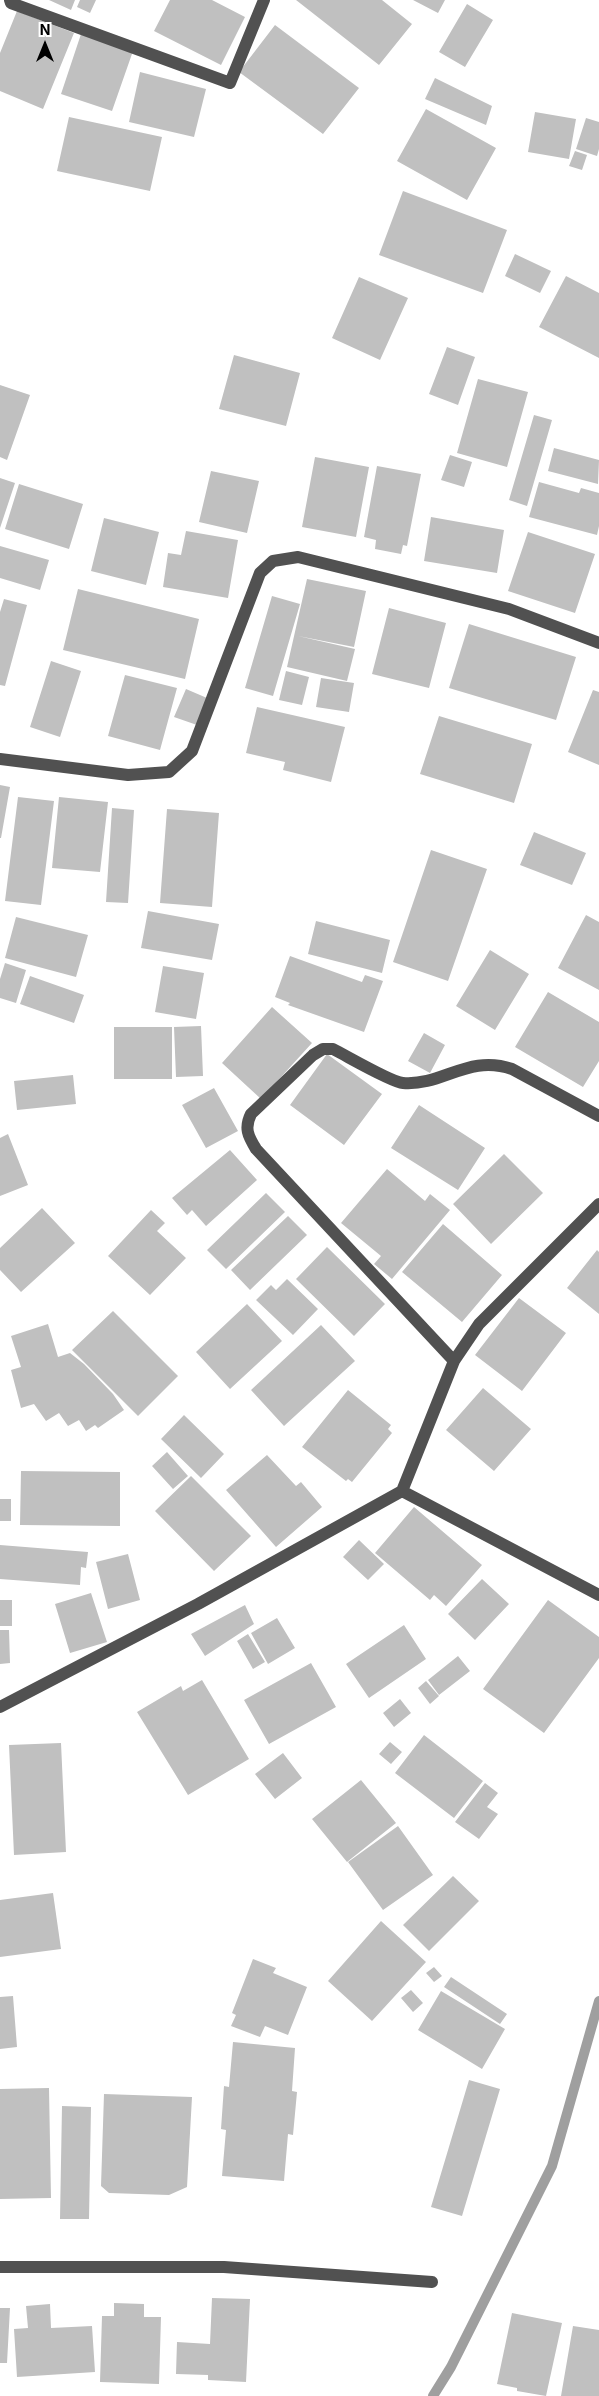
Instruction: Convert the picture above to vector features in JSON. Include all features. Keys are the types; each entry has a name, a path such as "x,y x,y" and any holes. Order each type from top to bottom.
{"street":[{"path":"10,0 11,3 230,83 264,0"},
{"path":"0,759 128,775 169,772 192,751 260,573 274,561 298,557 509,609 599,643"},
{"path":"454,1361 256,1149 247,1136 246,1123 251,1114 313,1055 323,1049 333,1049 400,1082 416,1083 478,1064 498,1064 512,1069 599,1116"},
{"path":"0,1707 198,1604 402,1491 454,1361 479,1324 599,1204"},
{"path":"402,1491 599,1595"},
{"path":"0,2267 224,2267 432,2282"}],"building":[{"path":"49,0 75,0 71,10"},
{"path":"80,0 96,0 90,13 77,7"},
{"path":"170,0 212,0 245,17 221,65 154,31"},
{"path":"296,0 382,0 412,24 379,65"},
{"path":"413,0 445,0 438,13"},
{"path":"467,4 493,20 465,67 439,52"},
{"path":"17,11 74,33 43,109 0,91 0,53"},
{"path":"275,25 359,88 323,134 239,72"},
{"path":"81,34 133,51 112,111 61,94"},
{"path":"140,72 206,89 194,137 129,122"},
{"path":"435,78 492,106 486,125 425,99"},
{"path":"426,109 496,148 467,200 397,161"},
{"path":"535,112 576,119 569,159 528,152"},
{"path":"69,117 162,137 150,191 57,171"},
{"path":"586,118 599,122 599,149 597,156 576,149"},
{"path":"575,151 587,155 582,170 569,166"},
{"path":"403,191 507,230 483,293 379,255"},
{"path":"515,254 551,271 540,293 505,276"},
{"path":"566,276 599,293 599,358 539,327"},
{"path":"359,277 408,298 380,360 332,338"},
{"path":"447,347 475,357 458,405 429,394"},
{"path":"234,355 300,373 286,426 219,409"},
{"path":"478,379 528,392 507,467 457,453"},
{"path":"0,385 30,395 7,460 0,457"},
{"path":"534,415 552,420 527,506 509,500"},
{"path":"554,448 599,460 598,484 548,471"},
{"path":"450,455 472,462 464,487 441,480"},
{"path":"315,457 369,467 356,537 302,527"},
{"path":"377,466 421,474 407,546 403,545 401,554 375,549 376,540 364,537"},
{"path":"211,471 259,481 247,533 199,522"},
{"path":"0,478 15,483 0,528"},
{"path":"539,482 579,493 581,488 599,493 599,526 597,535 529,517"},
{"path":"19,484 83,504 69,549 5,529"},
{"path":"431,517 504,530 497,573 424,561"},
{"path":"104,518 159,532 146,585 91,571"},
{"path":"186,531 238,540 228,598 163,587 168,553 181,555"},
{"path":"528,532 595,554 575,613 508,591"},
{"path":"0,546 49,560 40,590 0,578"},
{"path":"307,579 366,591 354,647 298,636 355,649 347,681 287,667"},
{"path":"78,589 199,619 185,679 63,650"},
{"path":"272,596 300,604 273,696 245,688"},
{"path":"4,599 27,605 5,686 0,685 0,612"},
{"path":"389,608 446,623 429,688 372,674"},
{"path":"469,624 576,657 556,720 449,688"},
{"path":"51,661 81,671 60,737 30,727"},
{"path":"286,671 309,677 302,705 279,700"},
{"path":"125,675 177,688 160,750 108,736"},
{"path":"321,678 354,683 349,712 316,707"},
{"path":"186,689 207,698 197,725 174,717"},
{"path":"593,690 599,692 599,765 568,752"},
{"path":"257,707 345,727 331,782 283,770 285,762 246,753"},
{"path":"439,716 532,744 514,803 420,774"},
{"path":"0,785 10,787 1,838 0,838"},
{"path":"18,797 54,801 41,905 5,901"},
{"path":"59,797 108,802 100,872 52,868"},
{"path":"112,808 134,810 128,903 106,902"},
{"path":"167,809 219,813 212,907 160,903"},
{"path":"534,832 586,853 572,885 520,865"},
{"path":"431,850 487,869 448,981 393,962"},
{"path":"148,911 219,924 212,960 141,948"},
{"path":"586,915 599,922 599,990 558,968"},
{"path":"16,917 88,935 76,977 5,958"},
{"path":"316,921 390,940 382,973 308,954"},
{"path":"490,950 529,974 495,1030 456,1006"},
{"path":"290,956 362,982 365,975 383,981 364,1032 288,1005 290,1003 275,997"},
{"path":"5,963 26,970 16,1003 0,998 0,979"},
{"path":"163,966 204,973 196,1019 155,1012"},
{"path":"30,976 84,995 74,1023 20,1004"},
{"path":"548,992 599,1022 599,1061 583,1087 515,1047"},
{"path":"272,1007 312,1043 261,1099 222,1063"},
{"path":"201,1026 203,1076 176,1077 174,1027"},
{"path":"114,1027 172,1027 172,1079 114,1079"},
{"path":"424,1033 445,1045 430,1073 408,1061"},
{"path":"327,1054 382,1094 344,1145 290,1105"},
{"path":"73,1075 76,1104 17,1110 14,1081"},
{"path":"214,1088 238,1131 206,1148 182,1105"},
{"path":"419,1105 485,1148 458,1190 391,1148"},
{"path":"8,1134 28,1185 0,1196 0,1138"},
{"path":"230,1150 257,1180 206,1226 192,1210 187,1215 172,1198"},
{"path":"504,1154 543,1193 491,1244 453,1204"},
{"path":"387,1169 425,1201 430,1194 450,1210 392,1279 374,1264 381,1256 341,1223"},
{"path":"266,1193 285,1212 226,1269 207,1250"},
{"path":"42,1208 75,1243 21,1292 0,1270 0,1248"},
{"path":"151,1210 165,1223 157,1231 186,1258 150,1295 108,1256"},
{"path":"288,1216 307,1235 250,1290 231,1270"},
{"path":"443,1224 502,1275 462,1322 402,1272"},
{"path":"327,1247 385,1304 354,1336 296,1279"},
{"path":"597,1250 599,1252 599,1314 567,1288"},
{"path":"287,1279 318,1309 293,1335 256,1300 271,1285 276,1290"},
{"path":"519,1298 566,1333 522,1391 475,1355"},
{"path":"247,1304 282,1341 230,1389 196,1352"},
{"path":"113,1311 178,1376 138,1416 72,1350"},
{"path":"48,1324 58,1357 70,1353 84,1364 113,1394 124,1410 98,1428 95,1425 86,1431 79,1420 68,1426 59,1413 46,1421 34,1404 21,1408 11,1370 21,1367 11,1336"},
{"path":"321,1325 355,1361 284,1426 251,1390"},
{"path":"483,1388 531,1429 494,1471 446,1430"},
{"path":"348,1390 391,1425 388,1429 392,1433 352,1482 348,1479 346,1481 302,1447"},
{"path":"184,1415 224,1454 201,1478 161,1439"},
{"path":"167,1452 188,1476 173,1489 152,1466"},
{"path":"267,1455 296,1486 301,1482 322,1507 276,1547 226,1490"},
{"path":"21,1471 120,1472 120,1526 20,1525"},
{"path":"191,1476 251,1536 214,1571 155,1511"},
{"path":"0,1499 11,1499 11,1521 0,1521"},
{"path":"414,1507 482,1565 446,1606 434,1595 430,1600 375,1553"},
{"path":"359,1540 384,1564 368,1580 343,1557"},
{"path":"0,1545 88,1552 86,1568 81,1567 80,1585 0,1579"},
{"path":"128,1554 140,1600 108,1609 96,1562"},
{"path":"482,1579 509,1604 475,1640 448,1614"},
{"path":"91,1593 107,1642 70,1653 55,1604"},
{"path":"0,1600 12,1600 12,1626 0,1626"},
{"path":"548,1600 599,1637 599,1658 544,1733 483,1689"},
{"path":"245,1605 254,1624 205,1656 191,1634"},
{"path":"277,1618 295,1648 268,1664 251,1633"},
{"path":"404,1625 426,1659 369,1698 346,1664"},
{"path":"0,1630 9,1630 10,1663 0,1664"},
{"path":"248,1634 265,1662 253,1669 237,1641"},
{"path":"458,1656 470,1671 439,1695 428,1680"},
{"path":"311,1663 336,1707 269,1744 244,1700"},
{"path":"202,1680 249,1759 188,1795 137,1712 181,1686 183,1691"},
{"path":"426,1681 439,1696 430,1704 418,1688"},
{"path":"400,1699 411,1713 394,1727 383,1713"},
{"path":"424,1735 483,1781 454,1818 395,1773"},
{"path":"390,1742 402,1752 391,1764 379,1754"},
{"path":"61,1743 66,1852 14,1855 9,1745"},
{"path":"283,1753 302,1778 275,1799 255,1774"},
{"path":"361,1780 396,1823 347,1862 312,1819"},
{"path":"485,1783 498,1793 487,1807 498,1814 479,1839 455,1822"},
{"path":"398,1826 433,1875 383,1910 348,1862"},
{"path":"453,1876 479,1901 429,1951 403,1925"},
{"path":"53,1893 61,1949 0,1957 0,1900"},
{"path":"381,1921 426,1962 372,2021 328,1981"},
{"path":"253,1959 276,1968 273,1973 307,1987 288,2035 265,2026 260,2037 231,2026 236,2015 232,2013"},
{"path":"434,1967 442,1976 434,1982 426,1973"},
{"path":"451,1977 507,2014 500,2024 444,1987"},
{"path":"411,1990 423,2003 413,2012 401,1998"},
{"path":"441,1991 505,2029 482,2069 418,2030"},
{"path":"13,1996 17,2047 0,2049 0,1997"},
{"path":"233,2042 295,2048 292,2091 297,2092 293,2135 288,2134 284,2181 222,2176 226,2130 221,2129 224,2086 229,2087"},
{"path":"469,2080 500,2089 462,2216 431,2207"},
{"path":"49,2088 51,2198 0,2199 0,2089"},
{"path":"104,2094 192,2097 187,2187 169,2195 109,2193 101,2186"},
{"path":"62,2106 91,2107 89,2219 60,2219"},
{"path":"212,2298 250,2299 246,2382 208,2380 208,2375 176,2374 177,2342 210,2344"},
{"path":"114,2303 144,2304 144,2317 161,2317 159,2384 100,2382 102,2316 114,2316"},
{"path":"50,2304 51,2328 92,2326 95,2372 17,2377 14,2329 28,2328 26,2306"},
{"path":"0,2308 10,2308 7,2363 0,2363"},
{"path":"512,2313 562,2323 546,2396 517,2391 517,2388 497,2384"},
{"path":"573,2326 599,2330 599,2396 561,2396"}],"waterway":[{"path":"433,2396 451,2367 552,2166 599,2001"}]}
